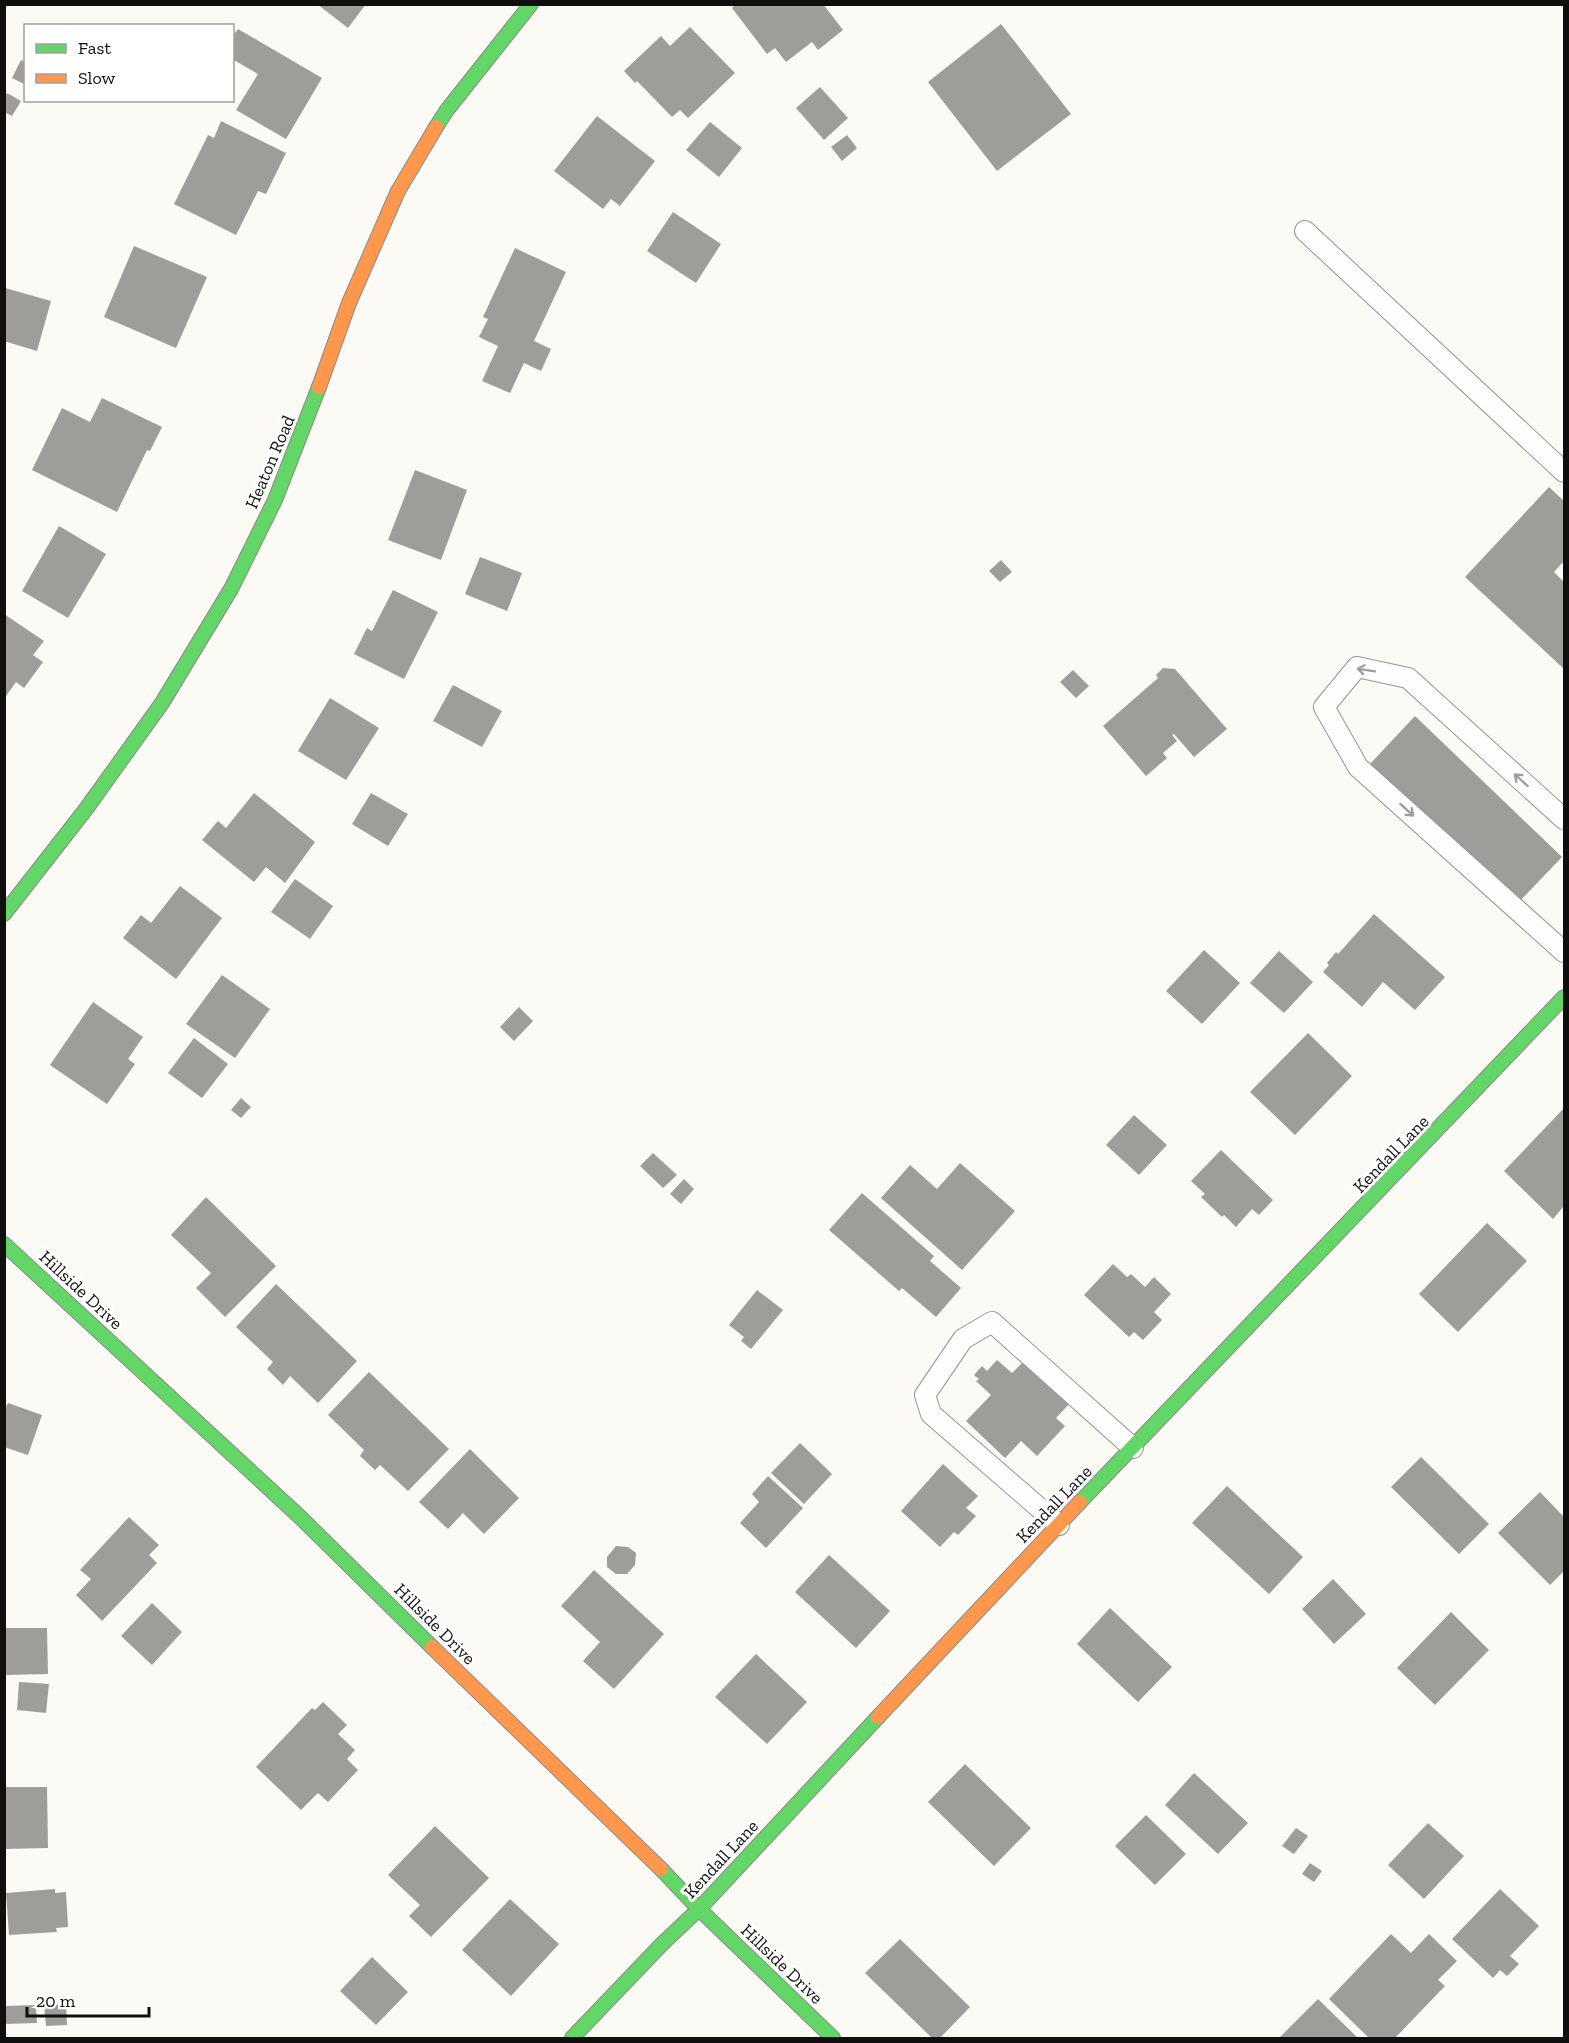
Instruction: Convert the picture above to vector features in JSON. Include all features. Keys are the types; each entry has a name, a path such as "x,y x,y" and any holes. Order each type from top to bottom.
{"street":[{"name":"Heaton Road","path":"4,914 86,809 162,703 231,589 275,500 349,303 398,191 447,110 531,4"},
{"name":"Kendall Lane","path":"572,2038 662,1944 699,1909 1059,1525 1564,997"},
{"name":"Hillside Drive","path":"4,1244 300,1517 833,2038"}],"lane":[{"path":"1305,231 1564,472"},
{"path":"1564,819 1408,678 1357,667 1324,707 1358,767 1564,952"},
{"path":"1059,1525 931,1414 925,1395 963,1339 992,1322 1133,1448"}],"building":[{"path":"317,4 366,4 348,28"},
{"path":"736,4 823,4 843,30 818,50 812,42 786,62 775,48 767,54 732,8"},
{"path":"1001,24 1071,114 997,171 928,82"},
{"path":"690,27 735,73 688,118 680,110 672,117 624,71 661,36 670,46"},
{"path":"238,29 322,78 286,139 236,110 258,74 234,60 234,34"},
{"path":"21,60 24,62 24,84 12,78"},
{"path":"820,87 848,118 824,140 796,108"},
{"path":"7,93 21,101 12,116 4,112 4,97"},
{"path":"597,116 655,161 620,206 611,199 603,209 554,171"},
{"path":"221,121 286,153 266,194 258,191 236,235 174,204 208,135 214,138"},
{"path":"710,122 742,148 719,177 686,150"},
{"path":"847,135 857,148 842,161 831,147"},
{"path":"673,212 721,244 696,283 647,251"},
{"path":"134,246 207,277 176,348 104,317"},
{"path":"515,248 566,272 534,341 551,349 541,371 524,363 510,393 482,381 498,346 479,337 488,319 483,317"},
{"path":"5,288 51,301 37,351 4,341"},
{"path":"102,398 162,427 150,451 147,450 117,512 32,470 62,408 90,422"},
{"path":"415,470 467,490 441,560 388,540"},
{"path":"1549,487 1564,501 1564,561 1554,572 1564,582 1564,669 1465,577"},
{"path":"59,526 106,554 68,618 22,591"},
{"path":"480,557 522,573 507,611 465,594"},
{"path":"1001,560 1012,572 1000,582 989,571"},
{"path":"393,590 438,612 404,679 354,654 367,628 372,631"},
{"path":"4,614 44,641 33,655 43,662 24,688 16,682 4,699"},
{"path":"1163,668 1175,669 1227,729 1194,757 1174,734 1172,735 1177,741 1163,753 1167,758 1146,776 1103,726 1158,678 1156,675"},
{"path":"1073,670 1089,686 1076,698 1060,682"},
{"path":"453,685 502,711 482,747 433,721"},
{"path":"330,698 379,728 346,780 298,751"},
{"path":"1415,716 1562,857 1517,904 1370,764"},
{"path":"254,793 315,842 285,883 266,867 254,882 202,840 218,821 226,828"},
{"path":"371,793 408,814 388,846 352,824"},
{"path":"295,879 333,906 310,939 271,912"},
{"path":"180,886 222,918 176,979 123,938 141,915 151,923"},
{"path":"1374,914 1445,977 1415,1010 1383,982 1362,1007 1323,972 1336,952 1338,954"},
{"path":"1204,950 1240,983 1202,1024 1166,991"},
{"path":"1279,951 1313,982 1284,1013 1250,983"},
{"path":"222,975 270,1009 235,1058 186,1024"},
{"path":"93,1002 143,1037 128,1059 135,1064 107,1104 50,1065"},
{"path":"519,1007 533,1021 514,1041 500,1027"},
{"path":"1308,1033 1352,1076 1295,1135 1250,1092"},
{"path":"194,1038 228,1064 202,1098 168,1073"},
{"path":"241,1098 251,1107 241,1118 231,1110"},
{"path":"1564,1108 1564,1206 1553,1219 1504,1171"},
{"path":"1134,1115 1167,1145 1139,1175 1106,1145"},
{"path":"1221,1150 1273,1200 1259,1215 1252,1209 1236,1227 1201,1197 1205,1194 1191,1181"},
{"path":"653,1153 677,1175 663,1188 640,1166"},
{"path":"960,1163 1015,1211 962,1270 881,1198 910,1165 937,1189"},
{"path":"684,1179 694,1189 681,1204 670,1194"},
{"path":"862,1193 934,1256 930,1261 961,1288 936,1317 902,1288 899,1291 829,1230"},
{"path":"206,1197 276,1266 225,1317 196,1288 211,1273 171,1235"},
{"path":"1487,1223 1527,1261 1458,1332 1419,1294"},
{"path":"1113,1264 1127,1277 1131,1274 1145,1287 1154,1277 1171,1294 1154,1312 1162,1320 1143,1340 1134,1332 1129,1337 1084,1295"},
{"path":"276,1284 357,1361 318,1403 290,1376 283,1385 267,1369 273,1362 236,1327"},
{"path":"757,1290 783,1310 751,1349 741,1341 744,1337 729,1325"},
{"path":"997,1360 1012,1373 1025,1360 1070,1403 1056,1418 1065,1426 1037,1456 1021,1441 1005,1458 966,1421 991,1395 976,1381 979,1379 974,1375 982,1366 987,1371"},
{"path":"369,1372 449,1449 408,1491 380,1465 375,1470 360,1456 364,1450 328,1415"},
{"path":"8,1403 42,1415 28,1455 4,1447 4,1411"},
{"path":"800,1443 832,1474 804,1504 771,1473"},
{"path":"470,1449 519,1498 484,1534 463,1513 448,1529 419,1502"},
{"path":"1421,1457 1489,1524 1459,1554 1391,1487"},
{"path":"943,1464 978,1496 966,1508 976,1516 958,1535 954,1532 940,1547 901,1511"},
{"path":"768,1476 803,1508 766,1548 740,1523 759,1502 752,1494"},
{"path":"1227,1486 1303,1557 1269,1594 1192,1523"},
{"path":"1540,1492 1564,1517 1564,1571 1550,1585 1498,1533"},
{"path":"129,1517 159,1545 149,1555 157,1563 102,1621 76,1595 91,1579 80,1570"},
{"path":"616,1546 628,1547 636,1553 635,1565 627,1574 616,1574 607,1567 607,1557"},
{"path":"829,1555 890,1611 856,1648 795,1592"},
{"path":"594,1570 664,1634 614,1689 583,1661 600,1642 561,1606"},
{"path":"1333,1579 1366,1614 1334,1644 1302,1609"},
{"path":"152,1603 182,1632 152,1665 121,1636"},
{"path":"1110,1608 1172,1667 1138,1702 1077,1644"},
{"path":"1451,1612 1489,1650 1435,1705 1397,1668"},
{"path":"4,1628 47,1628 48,1674 4,1675"},
{"path":"756,1654 807,1702 767,1744 715,1697"},
{"path":"19,1682 49,1684 46,1713 17,1710"},
{"path":"323,1702 347,1725 338,1734 355,1750 347,1759 358,1770 328,1802 318,1793 301,1810 256,1767 312,1708 315,1710"},
{"path":"965,1764 1031,1828 994,1866 928,1802"},
{"path":"1194,1773 1248,1823 1218,1854 1165,1805"},
{"path":"4,1787 47,1787 48,1848 4,1849"},
{"path":"1146,1815 1186,1854 1155,1885 1115,1846"},
{"path":"1428,1823 1464,1856 1424,1899 1388,1865"},
{"path":"435,1826 489,1878 431,1937 409,1916 420,1905 388,1875"},
{"path":"1296,1828 1308,1836 1294,1854 1282,1846"},
{"path":"1310,1863 1322,1871 1314,1882 1302,1874"},
{"path":"55,1889 55,1893 66,1892 68,1927 56,1928 57,1932 9,1935 6,1893"},
{"path":"1500,1889 1539,1926 1510,1956 1519,1964 1507,1976 1500,1970 1493,1978 1452,1939"},
{"path":"510,1899 559,1944 511,1996 462,1950"},
{"path":"1391,1934 1411,1953 1429,1934 1457,1961 1438,1980 1445,1986 1395,2038 1369,2038 1329,1999"},
{"path":"900,1939 970,2007 940,2038 932,2038 865,1973"},
{"path":"372,1957 408,1992 376,2025 340,1991"},
{"path":"1318,1999 1358,2038 1279,2038"},
{"path":"66,2004 67,2025 46,2026 44,2005"},
{"path":"36,2005 37,2023 4,2024 4,2006"}],"traffic: fast":[{"path":"436,127 531,4"},
{"path":"4,914 86,809 162,703 231,589 275,500 319,387"},
{"path":"1080,1502 1564,997"},
{"path":"4,1244 300,1517 432,1647"},
{"path":"572,2038 662,1944 699,1909 878,1717"},
{"path":"661,1869 699,1909 833,2038"}],"traffic: slow":[{"path":"319,387 349,303 398,191 436,127"},
{"path":"878,1717 1080,1502"},
{"path":"432,1647 661,1869"}]}
